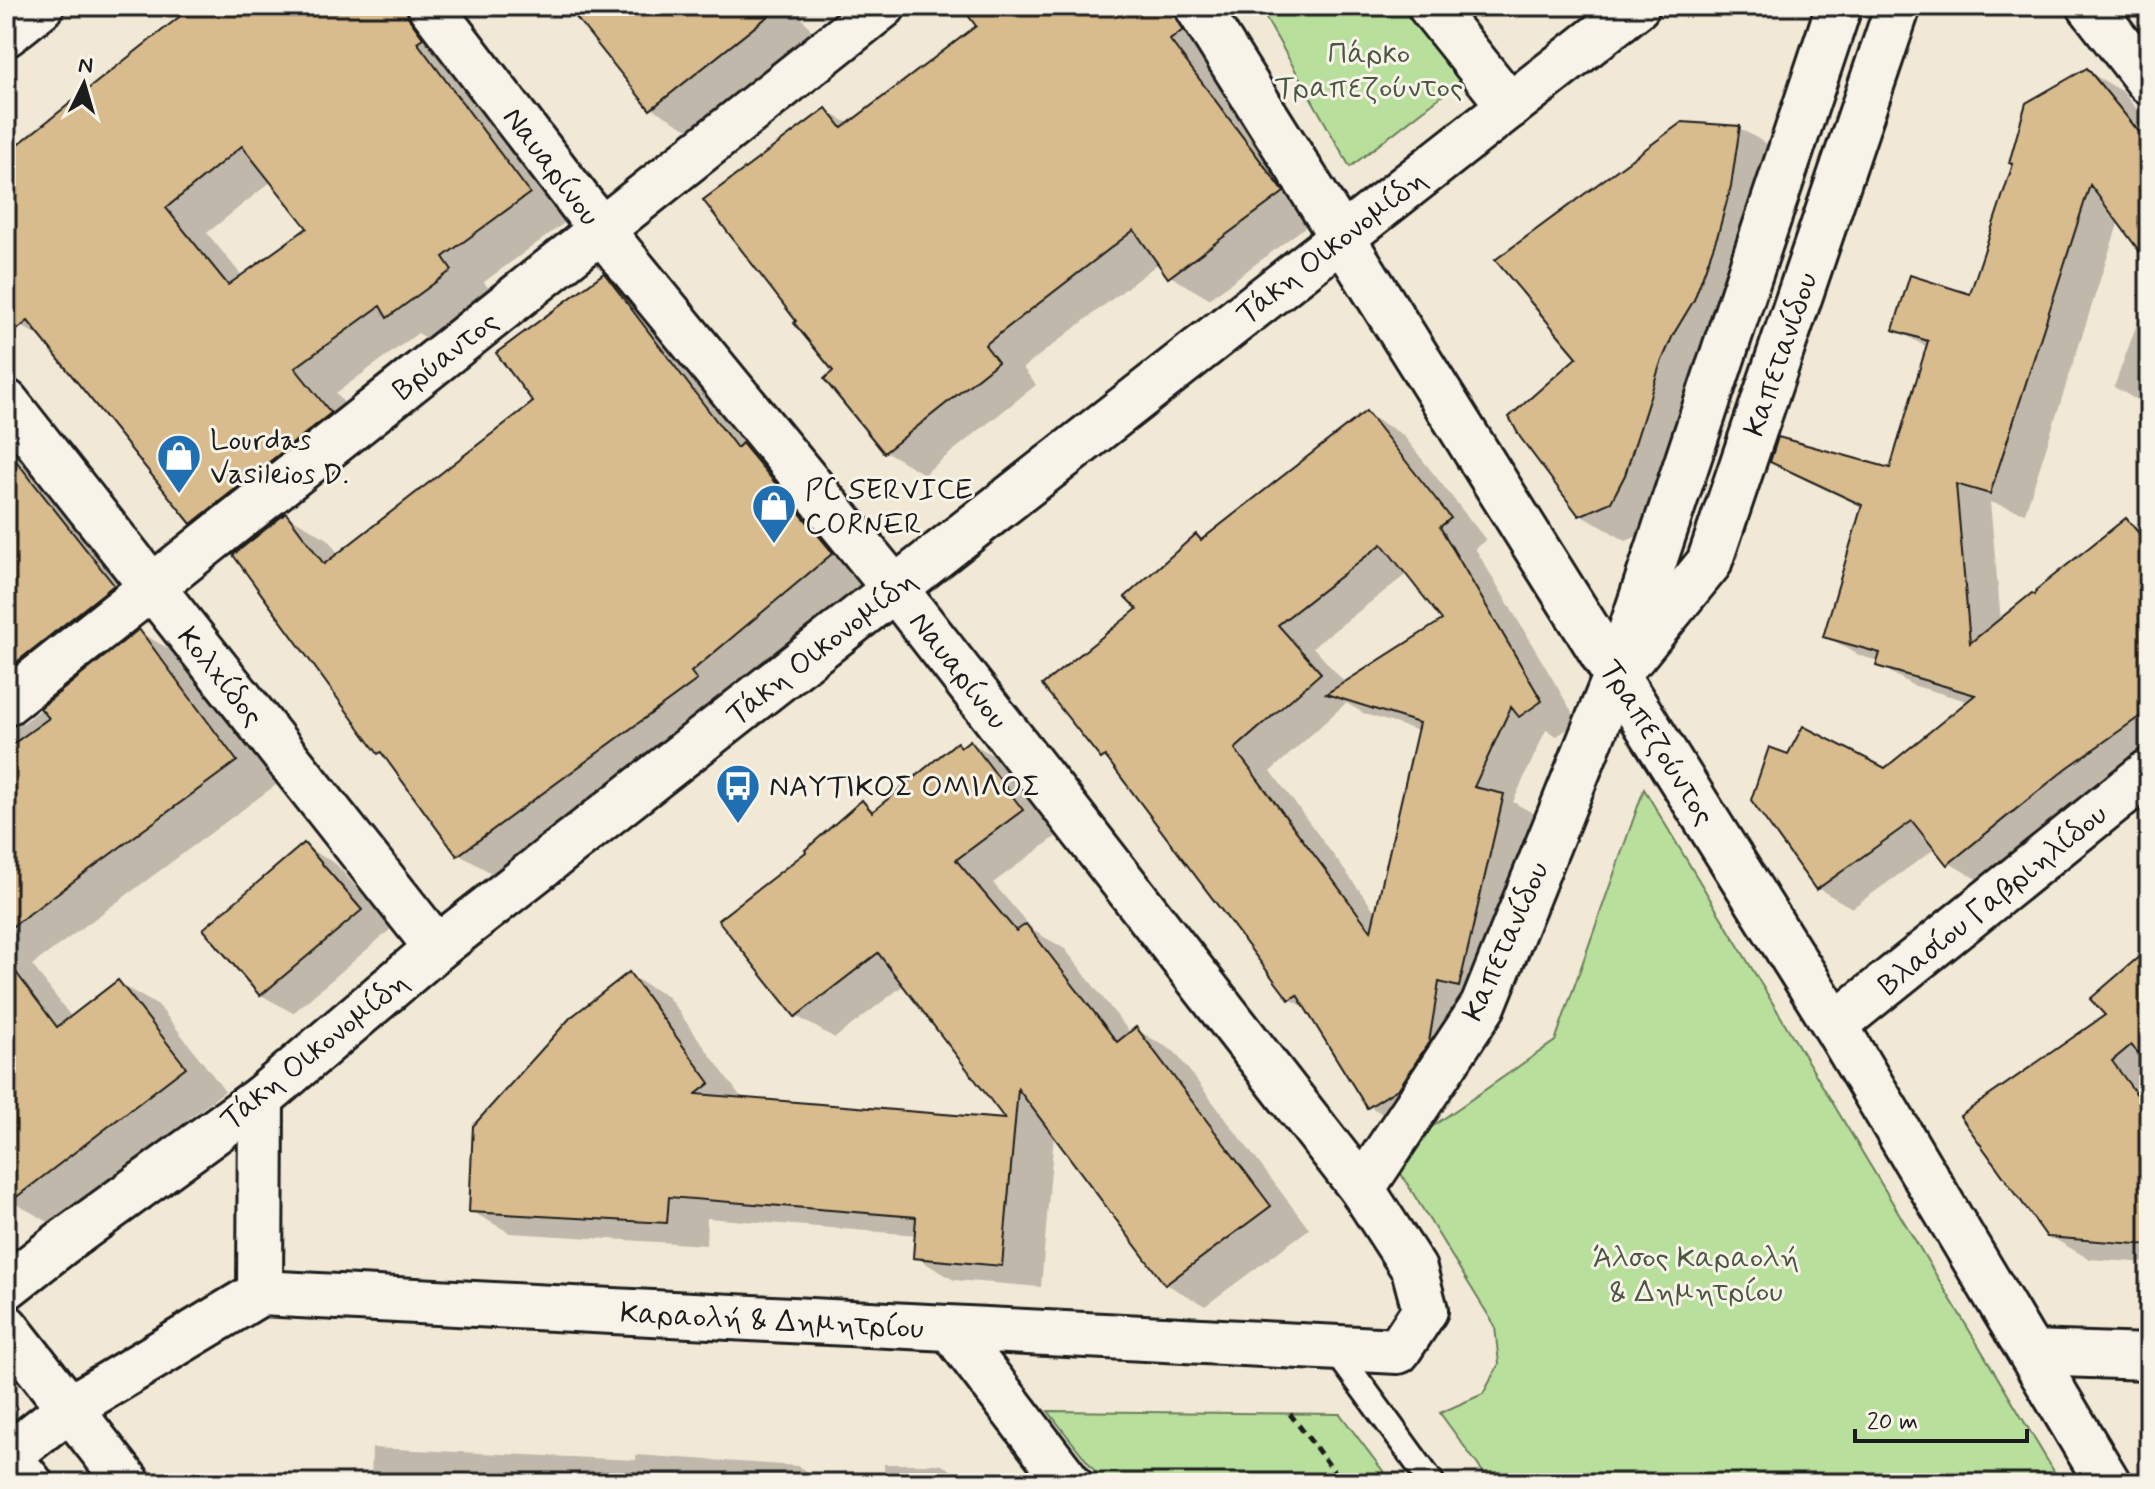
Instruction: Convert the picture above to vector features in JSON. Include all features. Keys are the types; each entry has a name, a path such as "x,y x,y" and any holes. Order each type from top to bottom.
{"street":[{"path":"6,34 41,6"},
{"name":"Ναυαρίνου","path":"430,6 602,231 895,589 1362,1189"},
{"name":"Βρύαντος","path":"6,703 883,6"},
{"name":"Τραπεζούντος","path":"1197,6 1835,1025 2108,1483"},
{"path":"1430,6 1510,106"},
{"name":"Τάκη Οικονομίδη","path":"6,1287 261,1098 437,948 1637,6"},
{"name":"Καπετανίδου","path":"1362,1189 1483,1006 1616,676 1839,6"},
{"name":"Καπετανίδου","path":"1616,676 1709,563 1898,6"},
{"path":"2090,6 2149,82"},
{"name":"Κολχίδος","path":"6,402 437,948"},
{"name":"Βλασίου Γαβριηλίδου","path":"1835,1025 2149,772"},
{"path":"14,1464 69,1408 260,1293 261,1098"},
{"name":"Καραολή & Δημητρίου","path":"260,1293 1398,1351 1425,1310 1414,1269 1362,1189"},
{"path":"6,1327 128,1483"},
{"path":"952,1330 1069,1483"},
{"path":"2031,1353 2149,1357"}],"lane":[{"path":"1333,1347 1432,1483"}],"path":[{"path":"1290,1414 1343,1483"}],"green space":[{"name":"Πάρκο Τραπεζούντος","path":"1259,6 1416,6 1472,72 1350,167"},
{"name":"Άλσος Καραολή & Δημητρίου","path":"1644,789 2061,1483 1491,1483 1440,1413 1483,1394 1499,1364 1495,1326 1390,1156 1555,1041"},
{"path":"1048,1411 1340,1414 1392,1483 1104,1483"}],"building":[{"path":"193,6 406,6 410,20 423,38 417,42 530,193 443,257 452,270 387,318 380,306 295,368 331,413 191,524 28,321 6,339 6,154","holes":["242,146 307,228 228,285 166,208"]},
{"path":"567,6 781,6 650,110"},
{"path":"961,6 1172,6 1183,30 1170,40 1284,192 1168,278 1134,230 985,345 998,362 884,453 824,379 833,371 703,200 826,108 842,128 976,26"},
{"path":"2087,68 2149,144 2149,264 2090,185 1990,494 1956,484 1970,643 2032,593 2035,595 2037,589 2126,518 2149,545 2149,710 2067,768 1947,865 1912,821 1816,890 1751,800 1769,747 1788,754 1803,726 1885,768 1975,695 1876,666 1880,653 1823,637 1862,505 1770,462 1778,437 1890,468 1928,341 1893,330 1910,275 1970,294 2013,164 2009,163 2026,103"},
{"path":"1682,122 1740,126 1731,186 1718,234 1694,300 1660,365 1625,475 1611,502 1579,516 1520,437 1509,417 1577,357 1495,260"},
{"path":"604,273 737,448 742,443 833,553 691,672 697,680 457,856 381,752 378,754 233,555 286,513 324,564 533,402 496,353"},
{"path":"1366,411 1451,518 1440,527 1542,701 1519,717 1511,707 1474,787 1504,794 1459,987 1439,982 1429,1042 1399,1088 1367,1108 1297,995 1289,1000 1105,756 1101,759 1042,685 1137,609 1125,597 1196,534 1201,540","holes":["1382,544 1442,620 1326,694 1419,723 1371,931 1235,749 1321,673 1278,625"]},
{"path":"6,448 114,585 9,668 6,664"},
{"path":"139,629 237,761 6,931 6,749 49,718 40,708"},
{"path":"970,740 1023,810 956,860 1016,931 1026,924 1117,1042 1136,1027 1271,1206 1165,1285 1018,1089 1002,1266 913,1258 916,1217 669,1197 667,1223 469,1212 473,1126 570,1018 629,972 710,1083 696,1094 1005,1119 878,953 795,1017 718,920 806,852 862,800 872,812 957,742 961,747"},
{"path":"304,843 362,910 260,996 203,929"},
{"path":"2149,948 2149,1065 2131,1045 2112,1061 2149,1111 2149,1245 2047,1237 1960,1116 2105,1015 2090,999"},
{"path":"6,959 57,1027 118,980 186,1067 6,1205"}],"place":[{"name":"Lourdas Vasileios D.","path":"179,495"},
{"name":"PC SERVICE CORNER","path":"774,545"},
{"name":"ΝΑΥΤΙΚΟΣ ΟΜΙΛΟΣ","path":"738,825"}]}
